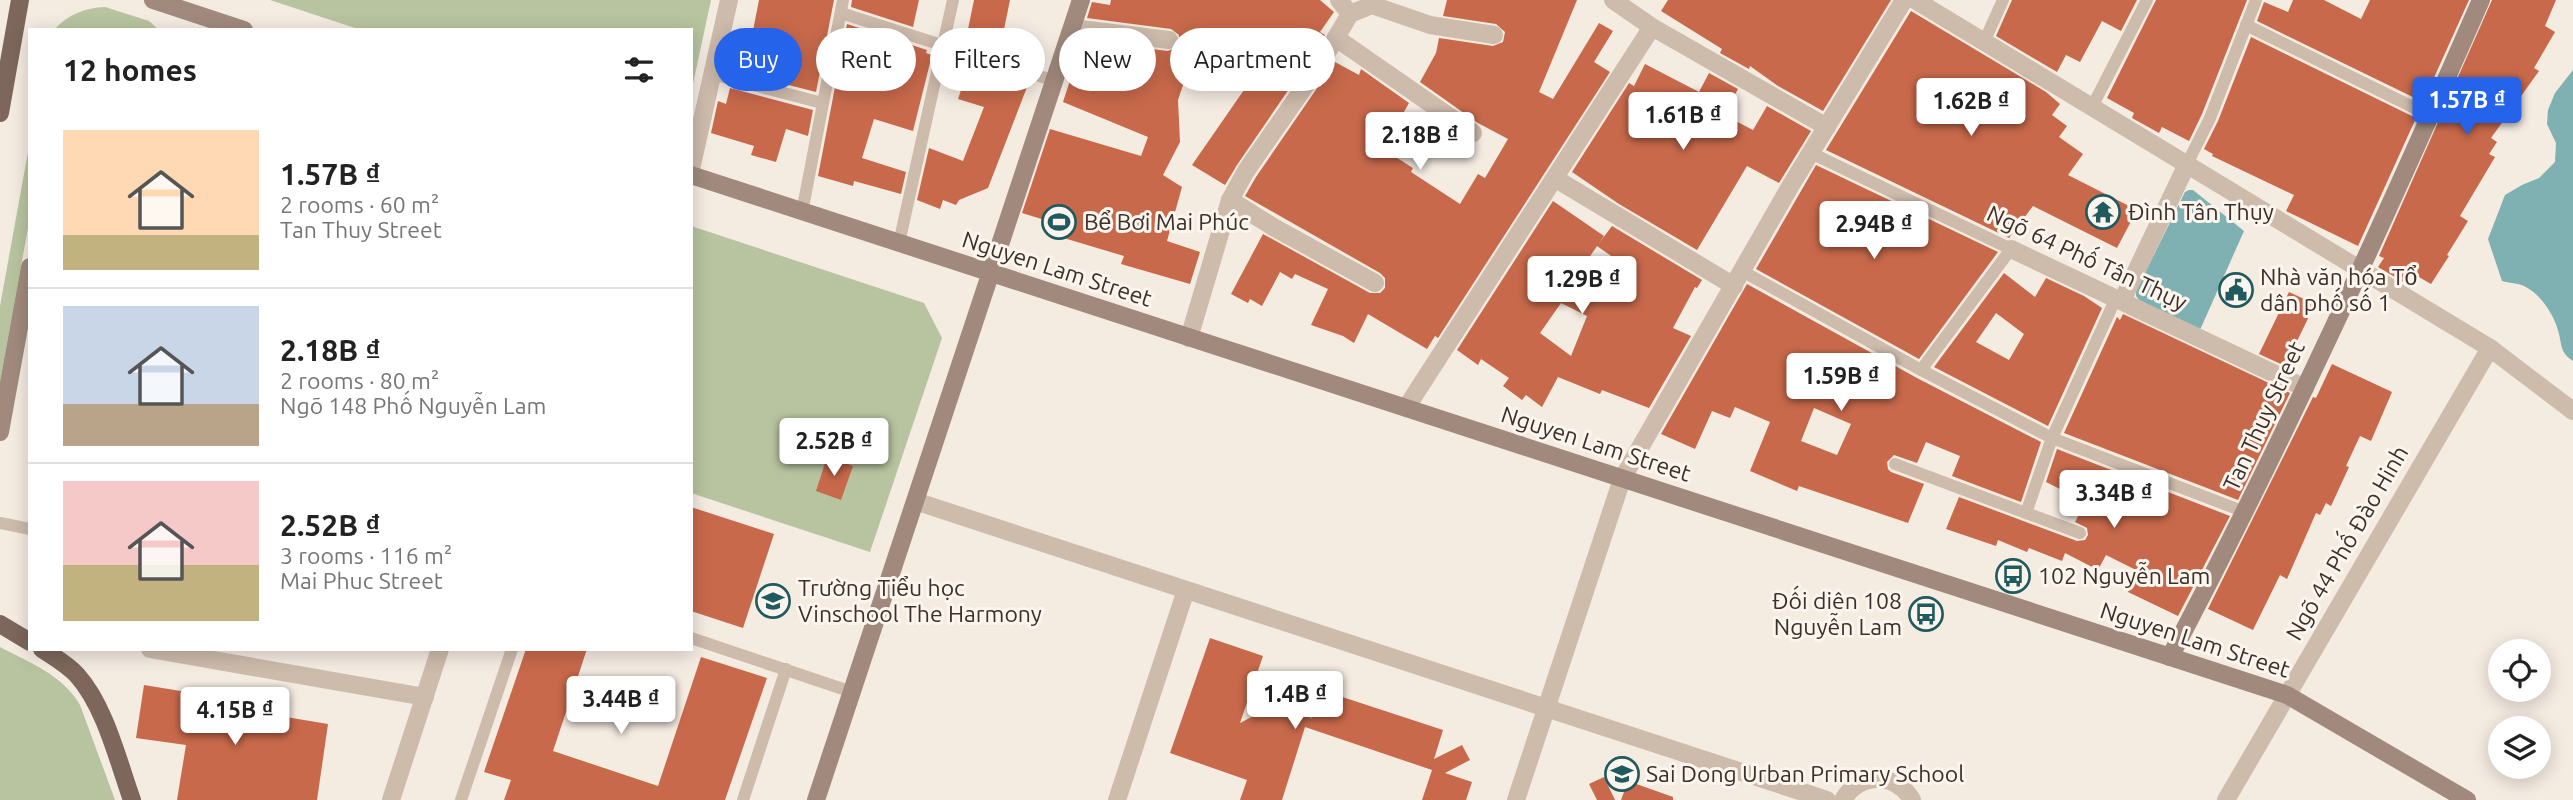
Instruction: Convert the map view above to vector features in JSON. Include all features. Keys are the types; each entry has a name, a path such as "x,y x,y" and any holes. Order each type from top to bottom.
{"main road":[{"path":"0,113 20,0"},
{"path":"0,624 28,641"},
{"path":"45,651 76,674 89,691 98,708 132,800"}],"street":[{"path":"153,0 238,28"},
{"path":"693,160 729,0"},
{"path":"1073,28 1082,0"},
{"path":"1613,0 1652,27 1827,127"},
{"path":"1517,800 1622,479 1811,153 1904,0"},
{"path":"1915,0 2490,348 2573,411"},
{"name":"Tan Thuy Street","path":"2171,657 2305,388 2482,0"},
{"path":"1189,338 1230,200 1246,171 1321,63 1336,37 1345,7 1372,5 1406,8 1430,25 1494,35"},
{"path":"1406,408 1652,27"},
{"path":"1336,37 1474,133"},
{"path":"1156,38 1169,40"},
{"path":"816,800 1059,69"},
{"path":"2119,300 2187,164"},
{"name":"Nguyen Lam Street","path":"693,176 2287,695 2467,800"},
{"path":"1556,178 1738,279"},
{"path":"1230,200 1375,283"},
{"name":"Ngõ 64 Phố Tân Thụy","path":"2011,248 2305,388"},
{"path":"0,432 28,278"},
{"name":"Ngõ 44 Phố Đào Hinh","path":"2226,800 2490,348"},
{"path":"915,501 1827,800"},
{"path":"1117,800 1186,590"},
{"path":"161,651 425,697"},
{"path":"391,800 439,651"},
{"path":"1843,800 1857,784 1868,779 1881,778 1898,784 1912,800"}],"lane":[{"path":"948,28 953,0"},
{"path":"1984,42 2003,0"},
{"path":"2092,107 2147,0"},
{"path":"2187,164 2210,118 2256,0"},
{"path":"802,212 842,6 930,41"},
{"path":"2246,25 2431,116"},
{"path":"712,74 822,103"},
{"path":"1045,78 1055,81"},
{"path":"899,243 934,91"},
{"name":"Ngõ 64 Phố Tân Thụy","path":"1811,153 2011,248"},
{"path":"1921,370 2011,248"},
{"path":"1738,279 2052,438 2245,512"},
{"path":"2026,513 2052,438 2119,300"},
{"path":"1895,464 2080,533"},
{"path":"0,523 28,529"},
{"path":"693,639 852,692"},
{"path":"461,800 511,651"},
{"path":"743,800 786,669"}],"green space":[{"path":"270,0 711,0 693,84 693,28 355,28"},
{"path":"105,7 149,21 157,28 56,28 77,13"},
{"path":"28,152 28,228 0,382 0,306"},
{"path":"693,227 924,303 942,338 870,552 693,494"},
{"path":"0,647 45,671 73,695 80,705 115,800 0,800"}],"water":[{"path":"2573,70 2573,361 2564,352 2554,320 2541,300 2524,286 2502,281 2488,239 2505,195 2539,178 2555,162 2556,143 2547,124 2548,110 2555,93"},
{"path":"2193,190 2244,231 2200,330 2140,301 2136,296 2136,291 2185,192"}],"building":[{"path":"759,0 834,0 829,28 816,28 816,92 802,88 802,28 754,28"},
{"path":"852,0 919,0 913,27 851,7"},
{"path":"974,0 1010,0 1004,28 968,28"},
{"path":"1111,0 1320,0 1334,12 1323,28 1170,29 1087,18 1092,2 1110,5"},
{"path":"1447,0 1577,0 1539,92 1553,99 1599,23 1613,31 1594,62 1610,72 1438,338 1435,336 1427,349 1368,314 1354,343 1343,336 1311,325 1328,289 1295,274 1292,279 1280,272 1262,306 1250,299 1248,303 1231,294 1263,234 1370,293 1380,293 1385,288 1385,278 1380,273 1245,196 1315,91 1335,91 1335,62 1359,75 1361,69 1409,103 1383,149 1413,168 1411,172 1460,204 1478,174 1485,178 1508,139 1478,123 1420,82 1436,53 1439,38 1493,46 1503,42 1505,32 1496,24 1443,16"},
{"path":"1668,0 1891,0 1823,111 1778,86 1750,66 1749,69 1720,53 1722,49 1661,11"},
{"path":"2012,0 2137,0 2121,31 2102,21 2080,62 2066,55 2057,72 1996,36"},
{"path":"2156,0 2247,0 2189,141 2162,127 2159,133 2132,118 2134,113 2107,98"},
{"path":"2293,0 2324,0 2361,19 2370,0 2469,0 2423,102 2257,21 2264,2 2288,12"},
{"path":"2492,0 2556,0 2545,26 2555,32 2534,68 2539,71 2491,138 2497,142 2489,154 2495,157 2460,216 2468,221 2447,255 2449,256 2431,284 2412,273 2405,283 2378,267 2384,258 2379,256"},
{"path":"1911,11 2046,92 2060,104 2052,115 2067,126 2059,137 2083,154 2068,175 2137,210 2117,248 2033,206 2009,238 1826,150"},
{"path":"2251,37 2416,118 2358,246 2286,211 2294,195 2212,156 2213,154 2204,149"},
{"path":"916,46 927,50 930,63 913,131 874,119 862,158 906,172 901,194 854,181 853,186 818,176 834,91 916,91"},
{"path":"1156,50 1170,50 1170,91 1181,91 1178,100 1180,142 1163,175 1182,187 1167,241 1200,252 1190,284 1121,264 1124,256 1057,236 1061,225 1022,213 1050,129 1141,156 1148,137 1063,102 1067,91 1156,91"},
{"path":"1645,64 1699,92 1709,73 1738,89 1724,115 1753,130 1767,106 1811,131 1779,183 1747,166 1697,250 1619,204 1572,172 1629,83 1634,86"},
{"path":"729,91 741,91 813,110 808,136 786,129 776,162 751,155 754,146 711,133 718,101 726,104"},
{"path":"961,91 1026,91 988,188 959,200 956,205 943,200 940,209 917,200 929,148 963,161 984,107 958,99"},
{"path":"1243,91 1288,91 1225,185 1192,165"},
{"path":"1816,165 1998,252 1919,359 1756,269"},
{"path":"1553,201 1604,236 1598,244 1612,226 1702,280 1697,288 1695,287 1673,328 1691,336 1649,408 1602,390 1600,394 1558,377 1542,407 1526,395 1522,400 1503,386 1509,378 1481,359 1478,365 1457,350","holes":["1597,246 1634,272 1619,300 1575,278","1561,303 1587,316 1571,356 1540,333"]},
{"path":"2004,273 2035,297 2046,278 2102,308 2048,426 1934,367","holes":["1996,313 2024,334 2009,360 1976,342"]},
{"path":"1747,284 1917,378 2041,442 2021,502 1952,476 1960,456 1926,442 1917,463 1894,455 1887,462 1891,472 1924,484 1908,523 1799,486 1797,491 1750,471 1770,422 1735,407 1730,418 1712,411 1695,449 1661,434","holes":["1814,408 1851,424 1837,455 1801,441"]},
{"path":"2289,292 2315,304 2285,366 2259,354"},
{"path":"2123,314 2290,393 2238,500 2064,433 2117,317 2120,320"},
{"path":"2332,364 2392,392 2371,441 2360,436 2331,506 2326,503 2320,515 2316,513 2287,579 2280,575 2253,630 2208,609"},
{"path":"2057,449 2230,516 2178,616 2128,592 2138,571 2106,555 2098,570 2065,553 2062,561 2029,548 2027,552 1998,540 1996,546 1946,529 1959,497 2077,541 2085,540 2088,535 2087,528 2075,522 2086,502 2046,482"},
{"path":"827,457 853,466 841,500 816,491"},
{"path":"693,508 774,534 743,628 693,612"},
{"path":"1210,638 1263,656 1240,723 1297,693 1311,719 1321,690 1443,730 1434,759 1462,745 1470,760 1445,773 1472,782 1466,800 1422,800 1432,770 1305,727 1282,800 1240,800 1247,780 1170,753"},
{"path":"525,651 586,651 553,751 658,786 701,657 767,678 725,800 504,800 511,780 484,772"},
{"path":"144,685 236,700 236,703 287,711 286,717 328,724 317,800 177,800 186,745 136,738"},
{"path":"1604,777 1615,800 1597,800 1589,784"},
{"path":"1628,781 1673,797 1673,800 1621,800"}],"place":[{"name":"Đình Tân Thụy","path":"2103,212"},
{"name":"Bể Bơi Mai Phúc","path":"1059,222"},
{"name":"Nhà văn hóa Tổ dân phố số 1","path":"2236,290"},
{"name":"102 Nguyễn Lam","path":"2013,576"},
{"name":"Trường Tiểu học Vinschool The Harmony","path":"773,601"},
{"name":"Đối diện 108 Nguyễn Lam","path":"1926,614"},
{"name":"Sai Dong Urban Primary School","path":"1622,774"}]}
